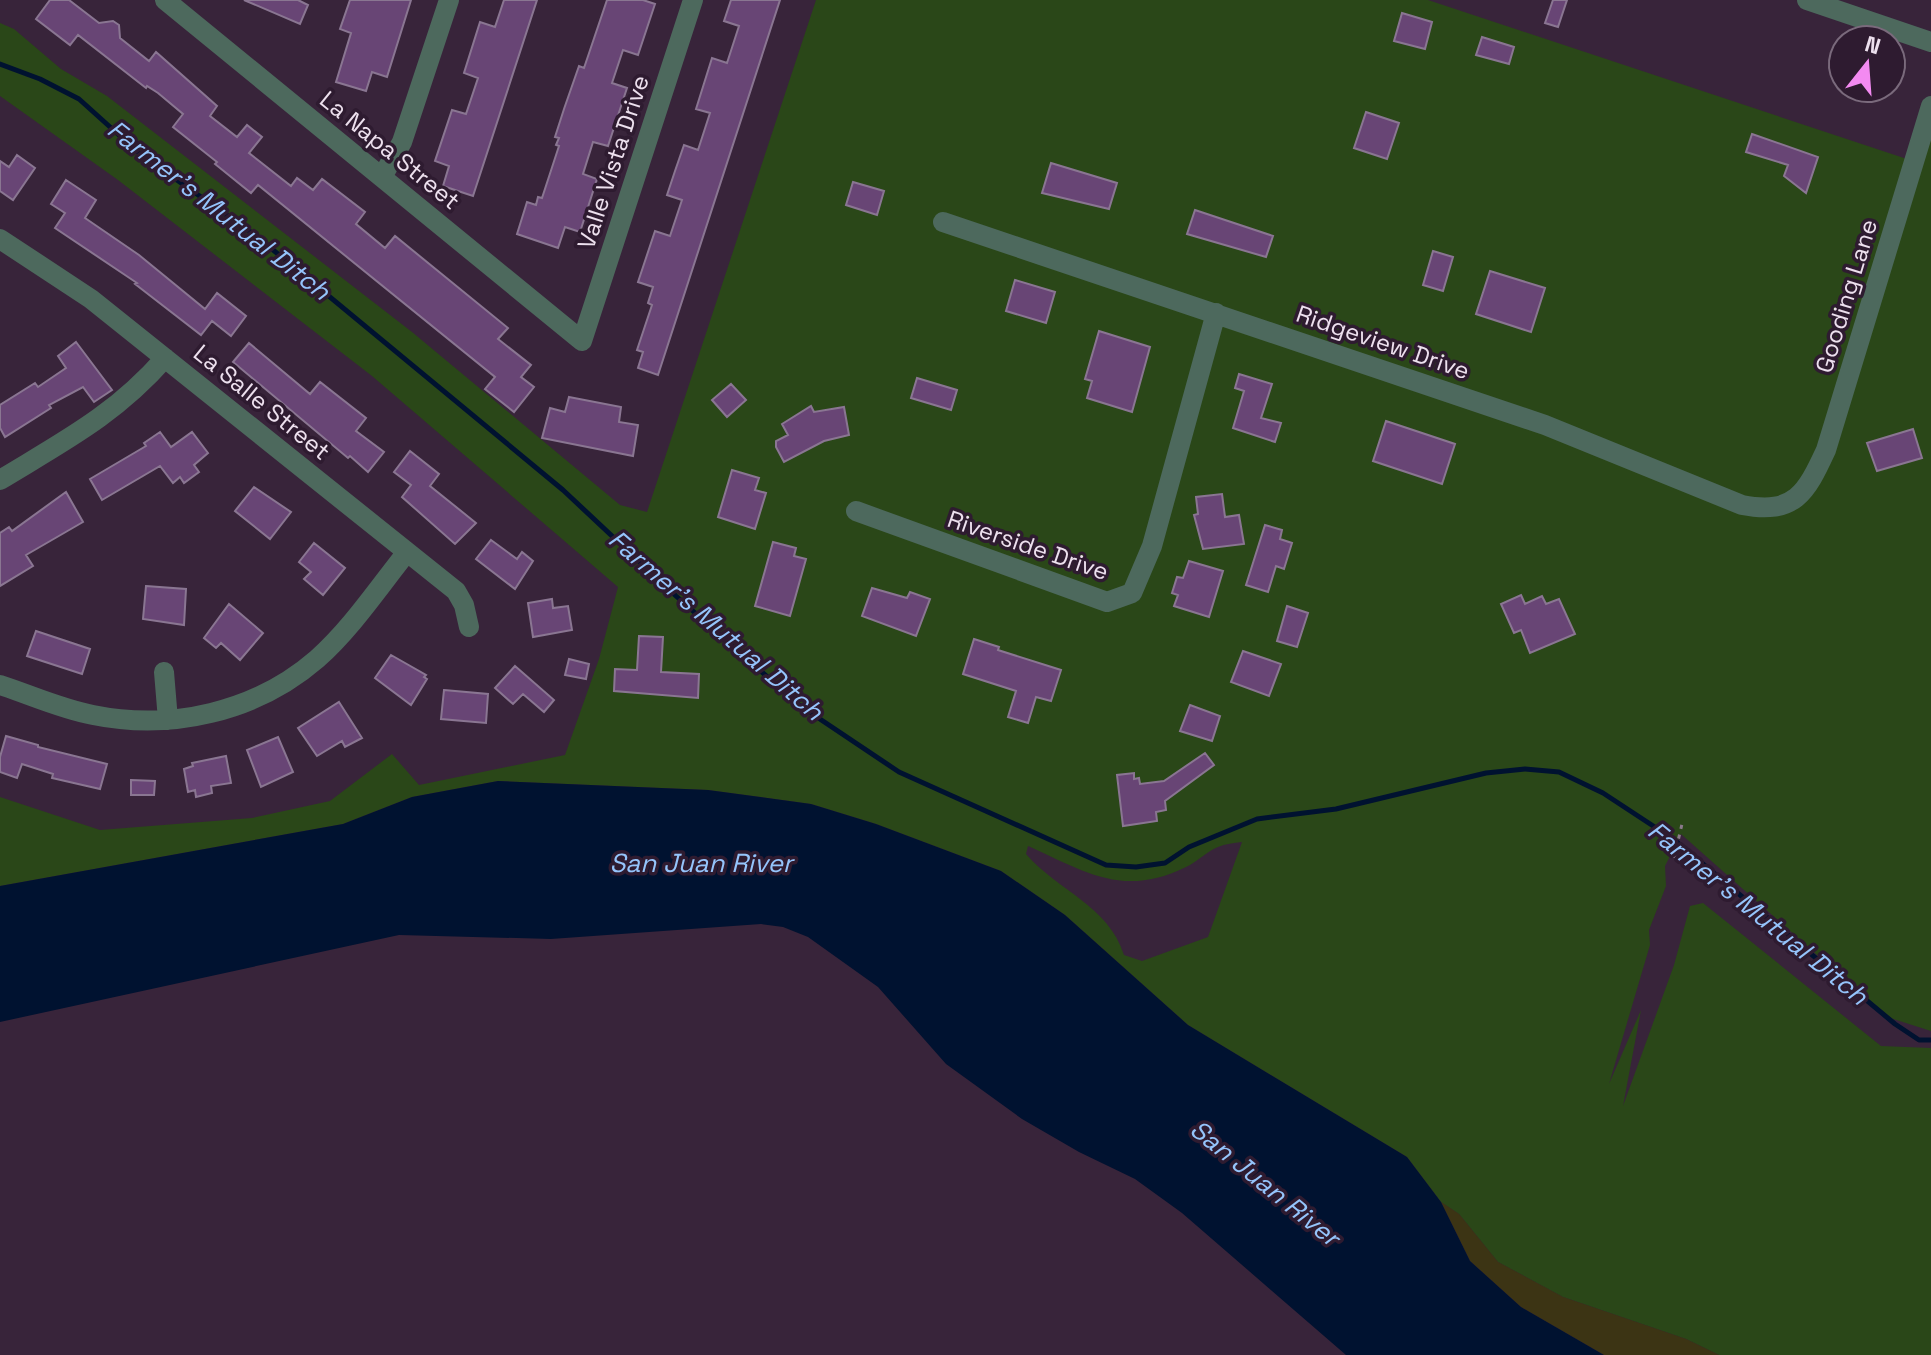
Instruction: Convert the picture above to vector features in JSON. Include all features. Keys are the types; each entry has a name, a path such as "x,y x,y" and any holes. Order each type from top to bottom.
{"street":[{"name":"La Napa Street","path":"165,0 186,7 382,177 582,341"},
{"path":"382,177 402,142 449,0"},
{"name":"Valle Vista Drive","path":"582,341 693,0"},
{"path":"1807,0 1931,42"},
{"name":"Gooding Lane","path":"1800,495 1826,450 1931,106"},
{"name":"Ridgeview Drive","path":"943,222 1545,425 1742,505 1765,509 1784,505 1800,495"},
{"name":"La Salle Street","path":"0,239 91,299 456,591 464,605 469,627"},
{"name":"Riverside Drive","path":"856,511 1107,602 1132,593 1152,546 1216,313"},
{"path":"0,480 101,419 127,399 165,358"},
{"path":"0,685 89,715 128,720 168,720 229,709 292,678 318,659 407,552"},
{"path":"164,672 168,720"}],"path":[{"path":"1674,858 1682,824"}],"green space":[{"path":"816,0 1428,0 1922,164 1931,138 1931,1031 1887,1017 1681,834 1665,866 1666,886 1649,930 1650,945 1609,1084 1641,1010 1623,1106 1674,965 1690,906 1703,903 1881,1046 1931,1048 1931,1355 1719,1355 1686,1339 1563,1297 1498,1262 1459,1214 1441,1202 1407,1157 1188,1025 1065,915 1001,871 876,824 811,804 708,790 498,781 412,797 343,824 0,886 0,797 100,830 252,818 330,801 392,754 419,785 565,755 599,659 618,587 372,376 118,180 0,96 0,23 14,29 61,69 107,96 412,332 620,505 647,512","holes":["1242,842 1208,937 1142,961 1124,955 1107,924 1039,867 1026,854 1028,846 1087,872 1124,881 1164,876 1190,865 1218,847"]}],"sand":[{"path":"1441,1202 1459,1214 1498,1262 1563,1297 1686,1339 1719,1355 1604,1355 1521,1307 1470,1261"}],"water":[{"name":"San Juan River","path":"498,781 708,790 811,804 876,824 1001,871 1065,915 1188,1025 1407,1157 1441,1202 1470,1261 1521,1307 1604,1355 1346,1355 1182,1213 1135,1179 1079,1152 1022,1119 946,1064 878,987 808,937 783,927 761,924 551,939 399,935 0,1022 0,886 343,824 412,797"}],"building":[{"path":"50,0 69,0 99,23 113,21 119,25 120,38 149,61 156,52 217,106 210,116 237,137 247,125 262,137 249,153 291,186 297,178 313,190 322,179 365,212 356,224 385,248 395,236 508,328 498,339 531,365 521,377 534,387 514,412 485,389 495,377 258,185 251,193 173,127 183,114 158,93 146,88 78,35 70,45 36,19"},
{"path":"244,0 298,0 308,5 300,24"},
{"path":"350,0 411,0 387,77 372,72 366,91 336,82 351,33 340,29"},
{"path":"504,0 537,0 473,196 443,186 449,166 435,161 452,110 466,114 478,78 464,73 480,22 495,27"},
{"path":"607,0 643,0 655,4 638,55 623,50 612,83 627,88 608,146 593,142 583,174 597,179 580,232 565,227 558,248 517,234 527,202 536,205 538,197 542,198 559,146 556,145 559,138 555,137 564,109 579,66 584,68"},
{"path":"731,0 780,0 658,375 638,368 643,352 637,350 652,305 648,303 653,287 638,282 655,231 670,236 682,200 667,195 684,145 698,150 710,113 696,109 712,58 727,63 739,26 724,21"},
{"path":"1553,0 1567,0 1558,27 1545,23"},
{"path":"1402,13 1432,22 1425,49 1394,41"},
{"path":"1482,37 1514,47 1509,64 1476,55"},
{"path":"1366,112 1399,123 1387,159 1354,148"},
{"path":"1752,134 1818,157 1806,193 1784,176 1788,165 1746,152"},
{"path":"17,155 35,168 13,200 0,191 0,161 9,167"},
{"path":"1051,163 1117,183 1109,209 1042,193"},
{"path":"66,180 96,200 85,218 139,255 205,309 217,293 246,316 231,336 212,321 201,335 137,283 55,228 65,213 51,204"},
{"path":"853,182 884,191 877,215 846,205"},
{"path":"1195,210 1273,236 1266,257 1187,234"},
{"path":"1433,251 1453,257 1443,291 1423,285"},
{"path":"1490,271 1545,288 1531,332 1476,314"},
{"path":"1015,280 1055,292 1046,323 1006,311"},
{"path":"1099,331 1150,347 1132,412 1087,398 1092,381 1085,379"},
{"path":"76,342 112,390 94,402 83,387 49,405 51,408 5,437 0,428 0,405 35,383 38,387 66,368 58,356"},
{"path":"249,343 310,394 320,382 366,418 356,431 384,452 368,472 233,362"},
{"path":"1239,374 1272,384 1261,418 1281,423 1275,442 1233,428 1244,391 1235,388"},
{"path":"917,378 957,390 951,410 911,398"},
{"path":"731,384 746,400 727,417 712,400"},
{"path":"569,397 621,407 619,422 638,425 633,456 542,438 550,408 565,412"},
{"path":"811,406 814,412 844,407 849,435 824,441 784,462 776,447 776,441 788,435 782,424"},
{"path":"1386,421 1455,444 1442,484 1373,461"},
{"path":"1913,429 1922,458 1877,471 1867,443"},
{"path":"160,432 171,447 192,432 208,453 194,465 199,472 184,483 180,477 173,483 160,466 102,500 90,479 146,446 144,443"},
{"path":"410,451 439,474 430,486 476,523 455,544 402,497 411,485 394,472"},
{"path":"732,470 759,478 755,490 766,493 755,529 718,517"},
{"path":"254,487 291,512 270,539 235,511"},
{"path":"66,492 83,522 26,555 33,566 0,586 0,533 9,527 12,531"},
{"path":"1222,494 1225,517 1239,515 1244,544 1203,549 1194,515 1198,514 1196,497"},
{"path":"1265,525 1282,530 1280,539 1292,543 1284,569 1276,566 1268,592 1246,585"},
{"path":"491,540 517,559 522,552 533,561 515,589 476,559"},
{"path":"773,542 796,548 794,556 806,559 790,616 755,606"},
{"path":"314,543 345,568 323,595 304,579 311,572 299,562"},
{"path":"1189,561 1223,571 1209,617 1174,606 1178,595 1172,593 1177,577 1183,578"},
{"path":"146,586 186,589 184,625 143,619"},
{"path":"872,588 907,598 910,592 930,599 916,636 862,616"},
{"path":"1521,595 1525,604 1542,596 1546,604 1559,599 1575,634 1530,653 1521,630 1514,633 1501,604"},
{"path":"552,599 553,608 568,606 572,630 533,637 528,603"},
{"path":"229,604 263,633 240,660 221,643 216,648 204,638"},
{"path":"1287,606 1308,613 1297,647 1277,641"},
{"path":"36,631 90,649 82,674 27,656"},
{"path":"639,636 663,637 661,672 699,674 698,698 614,691 615,669 637,670"},
{"path":"974,639 1061,670 1051,701 1036,697 1028,723 1008,717 1016,691 963,674"},
{"path":"1243,651 1281,664 1269,696 1231,682"},
{"path":"391,655 426,675 424,677 427,679 411,705 375,678"},
{"path":"569,659 589,664 586,679 565,675"},
{"path":"515,666 554,700 544,712 523,694 513,704 495,688"},
{"path":"444,690 488,694 486,723 441,719"},
{"path":"339,702 362,738 345,747 342,741 317,756 298,728"},
{"path":"1190,705 1220,716 1212,741 1180,731"},
{"path":"6,736 107,764 100,789 52,778 53,774 22,764 17,778 0,772 0,757"},
{"path":"278,737 293,772 261,787 247,750"},
{"path":"1205,753 1214,765 1165,801 1166,810 1156,812 1157,821 1123,826 1117,775 1134,773 1134,779 1139,778 1140,784 1164,781"},
{"path":"226,756 231,783 211,786 212,793 196,797 195,790 188,792 184,769 193,766 192,763"},
{"path":"131,780 155,781 154,795 131,795"}],"waterway":[{"name":"Farmer's Mutual Ditch","path":"0,64 40,79 79,99 140,154 255,235 563,490 799,705 899,772 1106,865 1136,867 1165,863 1189,847 1257,819 1336,809 1486,773 1525,769 1559,772 1603,793 1673,839 1895,1024 1919,1040 1931,1040"}]}
